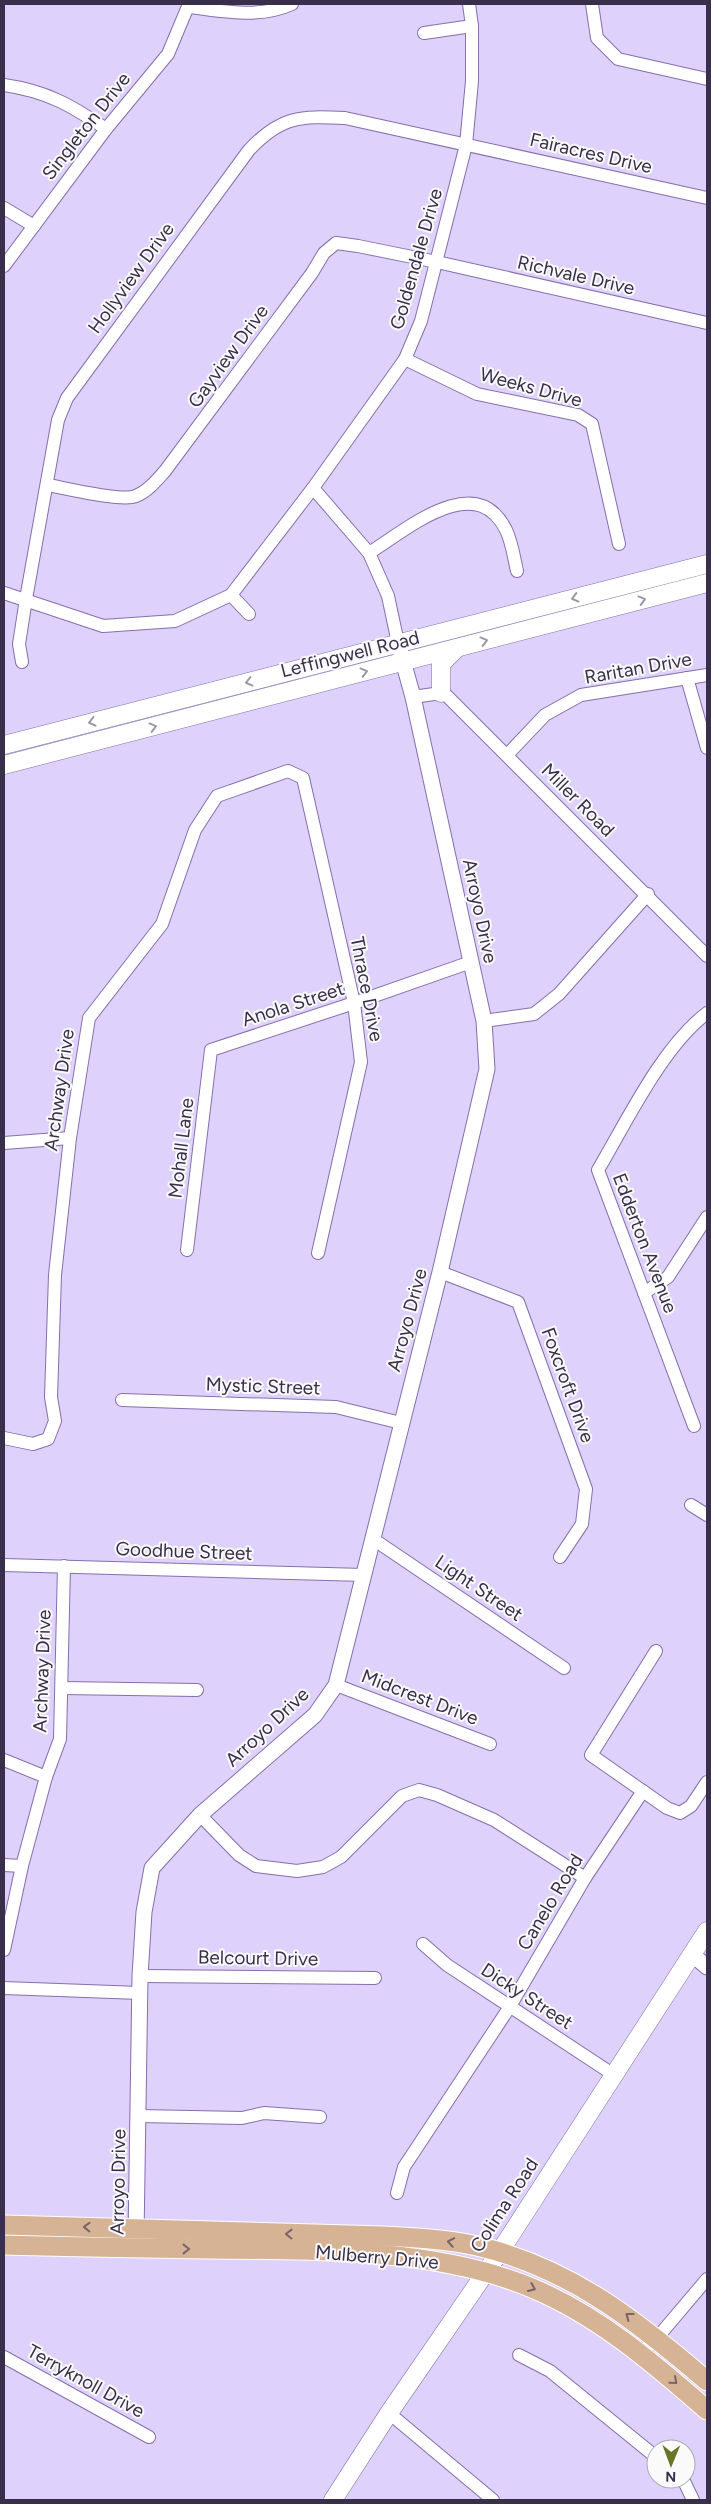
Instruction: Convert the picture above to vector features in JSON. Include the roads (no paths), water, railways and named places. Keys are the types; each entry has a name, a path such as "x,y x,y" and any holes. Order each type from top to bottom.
{"main road":[{"name":"Leffingwell Road","path":"4,745 707,564"},
{"name":"Leffingwell Road","path":"4,765 707,583"},
{"path":"441,693 441,664 458,648"},
{"name":"Colima Road","path":"337,2499 389,2413 499,2253 707,1931"},
{"name":"Mulberry Drive","path":"4,2225 432,2239 477,2246 526,2261 585,2288 622,2311 658,2338 707,2381"},
{"name":"Mulberry Drive","path":"4,2245 270,2249 371,2254 464,2265 532,2288 593,2318 641,2353 707,2410"}],"street":[{"path":"189,5 250,14 278,10 292,4"},
{"name":"Goldendale Drive","path":"26,599 103,626 175,621 231,595 313,488 405,359 421,321 438,262 466,145 472,81 472,26 469,4"},
{"path":"592,4 597,38 618,59 707,79"},
{"name":"Singleton Drive","path":"4,266 106,129 168,54 189,5"},
{"path":"424,33 472,26"},
{"path":"4,85 48,95 73,107 106,129"},
{"name":"Hollyview Drive","path":"22,662 19,644 26,599 48,485 58,420 66,398 249,150 266,132 288,121 316,116 335,118 466,145"},
{"name":"Fairacres Drive","path":"466,145 707,198"},
{"path":"4,208 34,226"},
{"name":"Gayview Drive","path":"48,485 117,497 134,497 149,489 166,472 307,281 324,253 336,243 438,262"},
{"name":"Richvale Drive","path":"438,262 707,323"},
{"name":"Weeks Drive","path":"405,359 477,394 578,415 592,424 619,544"},
{"name":"Arroyo Drive","path":"137,2248 140,1976 144,1912 152,1868 200,1815 315,1715 336,1685 440,1272 487,1069 484,1021 413,698 388,596 369,553 313,488"},
{"path":"369,553 442,508 460,503 478,504 496,515 507,531 518,571"},
{"path":"4,593 26,599"},
{"path":"231,595 249,614"},
{"name":"Raritan Drive","path":"507,756 545,715 581,696 707,675"},
{"path":"687,678 707,748"},
{"path":"413,698 441,693"},
{"name":"Miller Road","path":"441,693 648,894 707,956"},
{"name":"Thrace Drive","path":"288,771 303,778 316,843 354,1003 361,1062 318,1253"},
{"name":"Archway Drive","path":"4,1438 33,1444 48,1439 54,1421 51,1397 55,1275 70,1138 89,1018 162,924 195,830 217,796 288,771"},
{"path":"484,1021 534,1014 559,994 648,894"},
{"name":"Anola Street","path":"212,1050 470,962"},
{"name":"Edderton Avenue","path":"694,1426 598,1170 643,1093 681,1036 707,1013"},
{"name":"Mohall Lane","path":"187,1250 212,1050"},
{"path":"4,1143 70,1138"},
{"path":"644,1293 668,1277 707,1217"},
{"name":"Foxcroft Drive","path":"440,1272 518,1302 586,1489 582,1524 560,1557"},
{"name":"Mystic Street","path":"122,1400 336,1407 401,1423"},
{"path":"690,1505 707,1515"},
{"name":"Light Street","path":"373,1539 564,1668"},
{"name":"Goodhue Street","path":"4,1565 364,1575"},
{"name":"Archway Drive","path":"4,1950 22,1866 46,1777 60,1739 64,1566"},
{"path":"656,1651 591,1755 667,1808 680,1813 690,1806 707,1782"},
{"name":"Midcrest Drive","path":"336,1685 490,1744"},
{"path":"62,1688 197,1690"},
{"path":"4,1760 46,1777"},
{"path":"200,1815 239,1855 256,1866 297,1871 323,1866 341,1858 402,1796 420,1790 437,1795 494,1820 586,1878"},
{"name":"Canelo Road","path":"397,2193 404,2167 509,2008 586,1878 643,1791"},
{"path":"4,1865 22,1866"},
{"name":"Dicky Street","path":"423,1944 447,1965 509,2008 614,2075"},
{"path":"693,1955 707,1967"},
{"name":"Belcourt Drive","path":"140,1976 375,1978"},
{"path":"4,1988 140,1993"},
{"name":"Arroyo Drive","path":"139,2116 242,2118 264,2113 320,2117"},
{"path":"641,2353 658,2338 707,2279"},
{"path":"519,2355 550,2371 646,2449"},
{"name":"Terryknoll Drive","path":"4,2357 149,2437"},
{"path":"389,2413 493,2500"}]}
